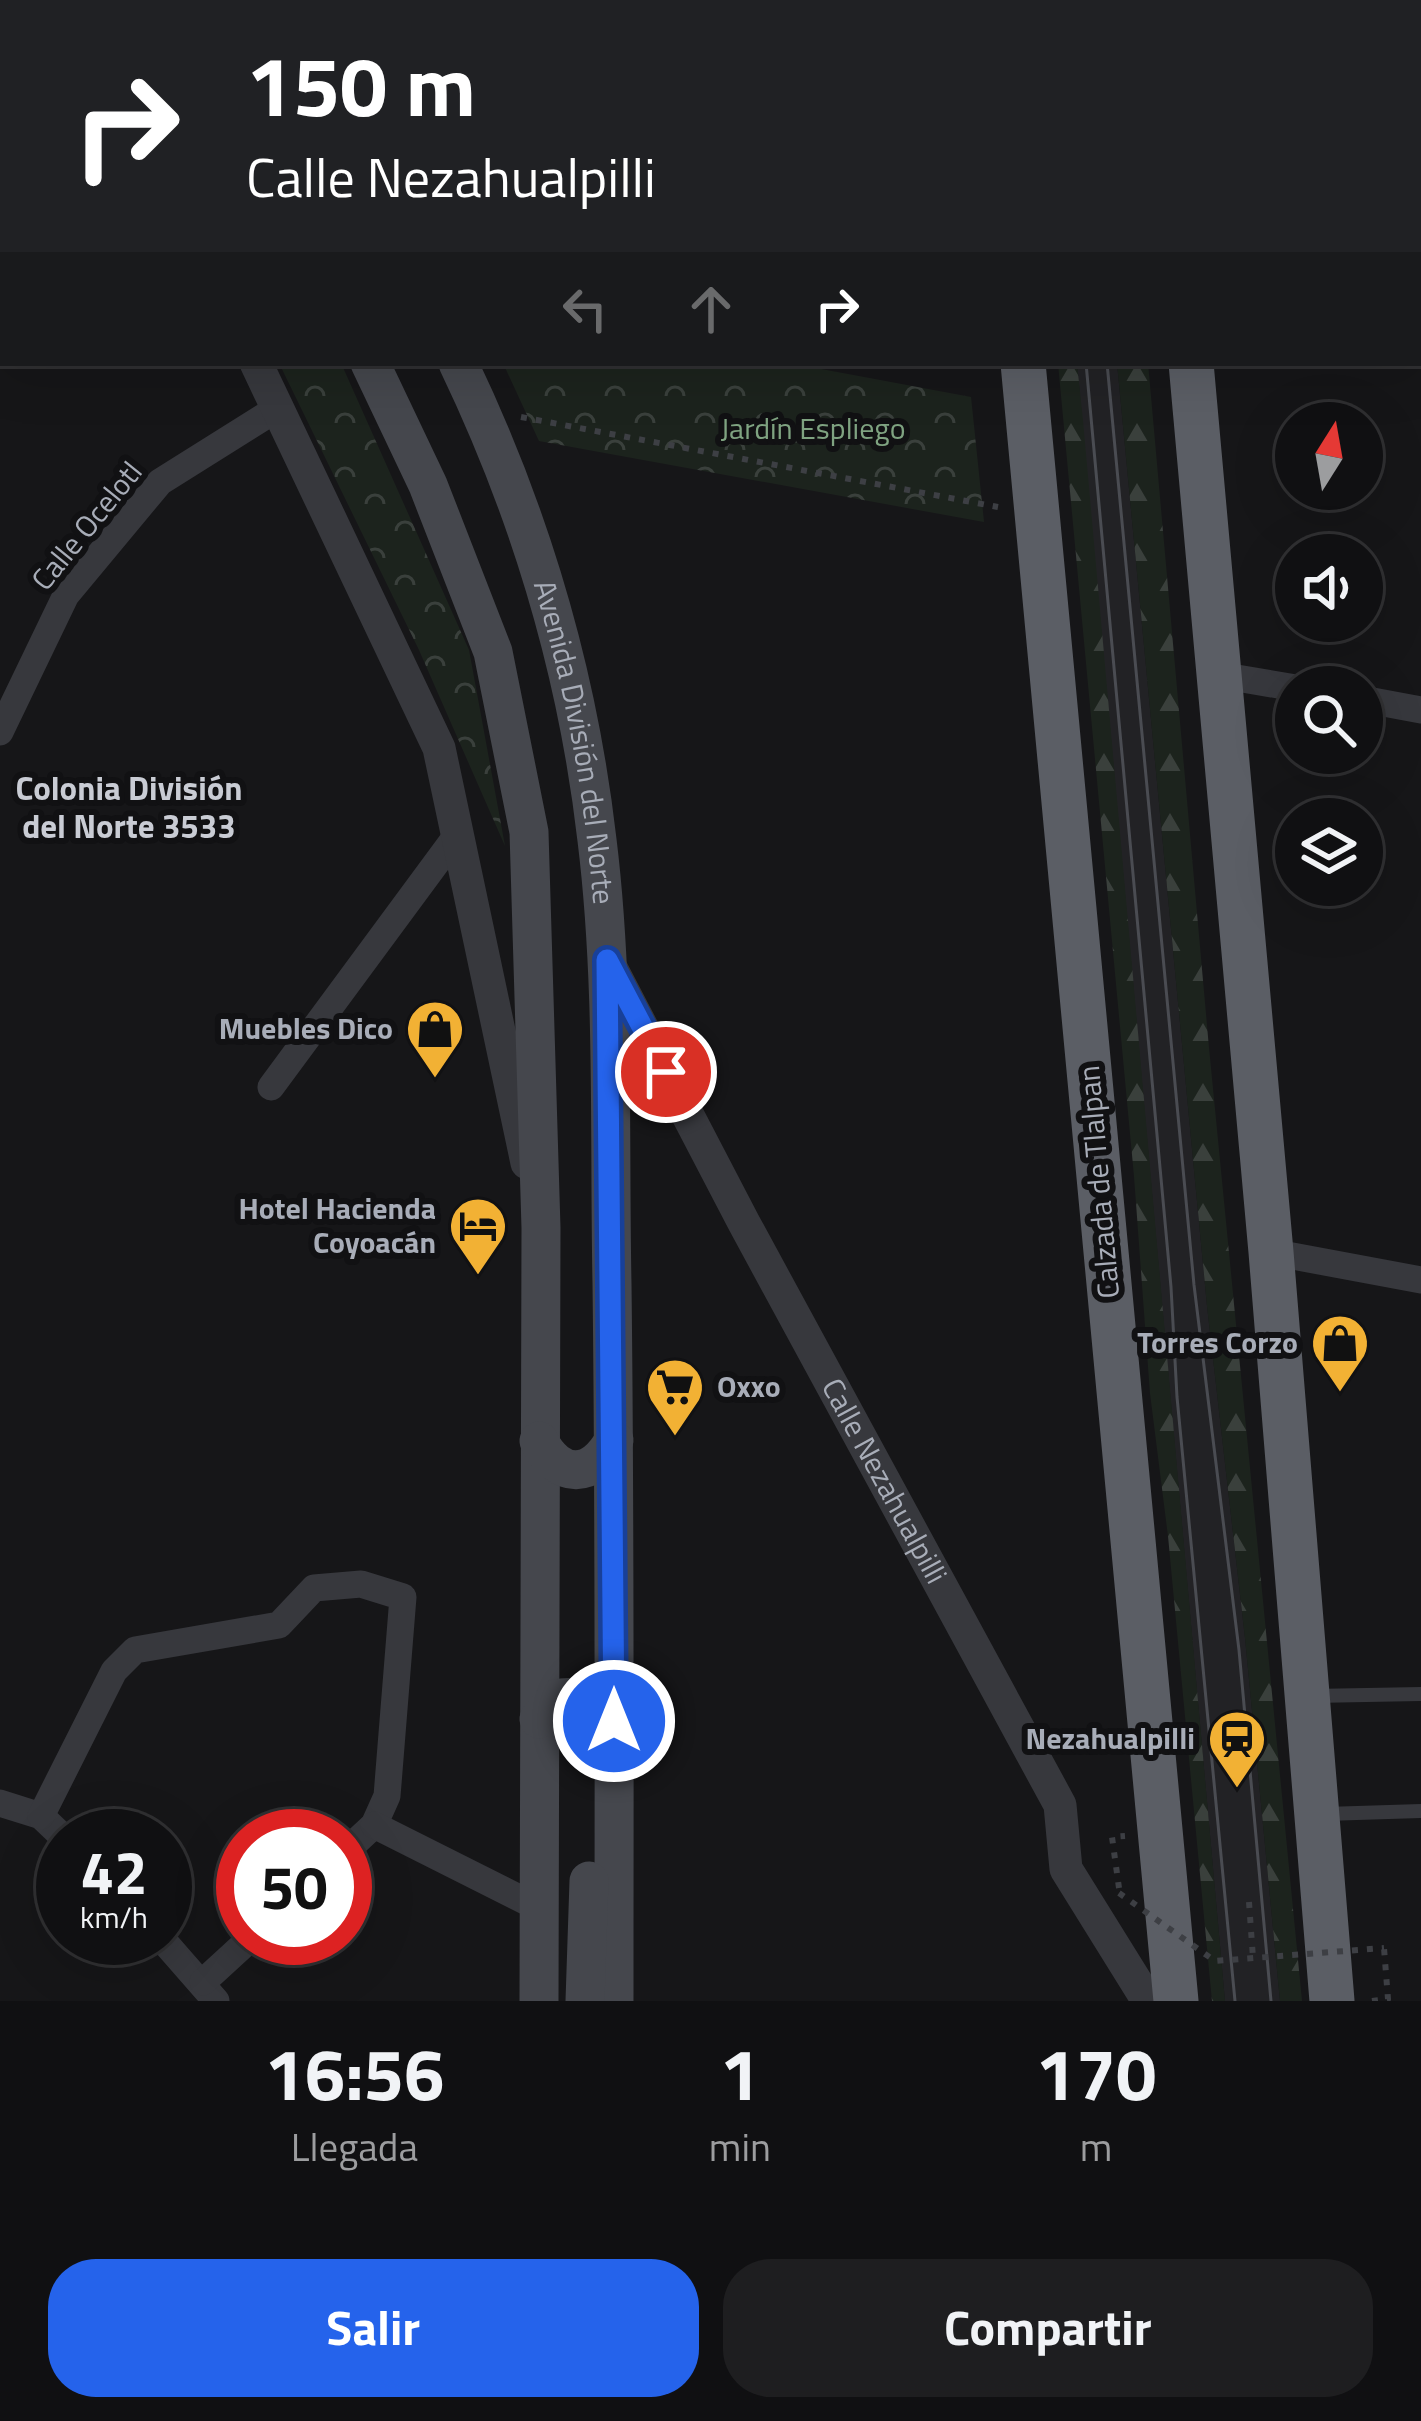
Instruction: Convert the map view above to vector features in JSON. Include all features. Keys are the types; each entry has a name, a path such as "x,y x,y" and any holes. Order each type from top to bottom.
{"highway":[{"name":"Calzada de Tlalpan","path":"1024,366 1176,2001"},
{"path":"1191,366 1332,2001"}],"main road":[{"name":"Avenida División del Norte","path":"371,366 428,485 494,652 529,832 541,1228 539,2001"},
{"name":"Avenida División del Norte","path":"459,366 508,475 544,586 580,723 598,842 607,960 614,1440 614,2001"},
{"path":"539,1441 548,1458 582,1470 596,1464 614,1440"},
{"path":"539,1720 548,1704 565,1696 584,1701 596,1719 585,2001"}],"street":[{"name":"Avenida División del Norte","path":"257,366 439,748 541,1228"},
{"name":"Calle Ocelotl","path":"0,732 66,595 160,482 278,408"},
{"path":"1219,675 1275,684"},
{"path":"1383,704 1421,710"},
{"path":"271,1087 457,835"},
{"name":"Calle Nezahualpilli","path":"607,960 1060,1805 1066,1869 1148,2001"},
{"path":"1271,1252 1421,1280"},
{"path":"45,1809 114,1671 134,1650 279,1625 314,1588 361,1584 404,1597 387,1796 374,1825 539,1908"},
{"path":"0,1802 36,1814"},
{"path":"185,1965 209,1992 230,1965"}],"lane":[{"path":"1305,1696 1421,1694"},
{"path":"1314,1815 1421,1811"}],"path":[{"path":"480,409 1037,514"},
{"path":"1112,1837 1119,1893 1215,1961 1384,1948 1388,2000 1369,2001"},
{"path":"1249,1902 1253,1958"}],"shaded area":[{"path":"1077,366 1117,366 1207,1306 1280,2001 1225,2001"}],"green space":[{"path":"280,366 342,366 469,650 505,846 419,650"},
{"name":"Jardín Espliego","path":"504,366 805,366 971,397 984,522 539,441"},
{"path":"1058,366 1077,366 1083,420 1225,2001 1212,2001 1150,1393"},
{"path":"1117,366 1148,366 1302,2001 1280,2001 1207,1306"}],"tram line":[{"path":"1086,366 1235,2001"},
{"path":"1107,366 1194,1285 1239,1650 1271,2001"}],"place":[{"name":"Muebles Dico","path":"435,1080"},
{"name":"Hotel Hacienda Coyoacán","path":"478,1277"},
{"name":"Torres Corzo","path":"1340,1394"},
{"name":"Oxxo","path":"675,1438"},
{"name":"Nezahualpilli","path":"1237,1790"}],"district":[{"name":"Colonia División del Norte 3533","path":"129,807"}],"route":[{"path":"614,1721 607,960 666,1072"}]}
